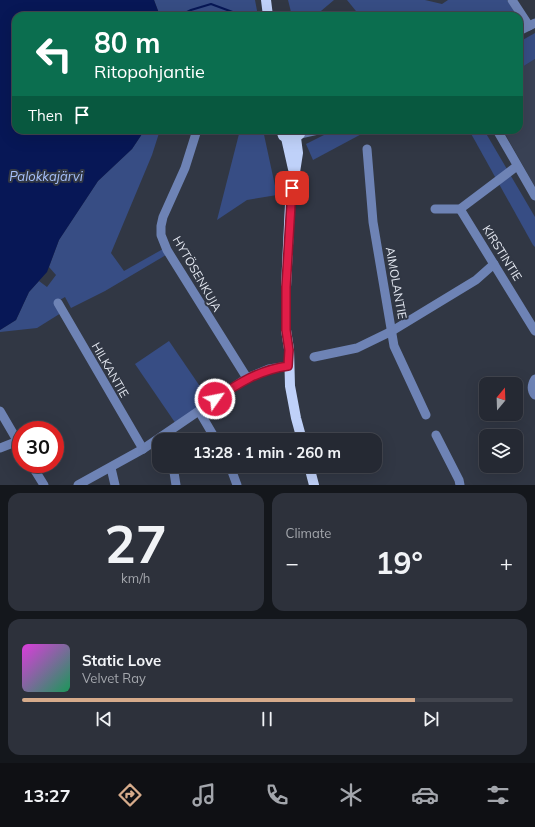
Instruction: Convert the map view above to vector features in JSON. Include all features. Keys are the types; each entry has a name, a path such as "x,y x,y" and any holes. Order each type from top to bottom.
{"main road":[{"path":"266,0 268,12"},
{"path":"292,134 298,153 290,204 286,287 286,330 289,350 288,366 296,418 300,433"},
{"path":"311,473 314,485"}],"street":[{"path":"512,0 522,12"},
{"path":"523,14 532,25"},
{"name":"HYTÖSENKUJA","path":"196,134 185,168 163,217 161,235 166,250 247,378"},
{"path":"499,134 535,196"},
{"name":"AIMOLANTIE","path":"367,149 373,222 394,346 426,415"},
{"path":"435,210 460,209 517,166"},
{"name":"KIRSTINTIE","path":"460,209 535,331"},
{"path":"314,357 357,348 392,332 476,280 494,264"},
{"name":"HILKANTIE","path":"58,303 143,449"},
{"path":"170,433 198,411 247,378 269,369 288,366"},
{"path":"535,379 532,384 533,393 535,395"},
{"path":"0,411 12,432"},
{"path":"198,411 212,433"},
{"path":"436,436 459,480 460,485"},
{"path":"78,485 152,444"},
{"path":"0,448 12,445"},
{"path":"111,468 115,485"},
{"path":"37,473 44,485"},
{"path":"174,473 176,485"},
{"path":"233,473 237,485"}],"shaded area":[{"path":"154,0 255,0 257,12 158,12"},
{"path":"288,0 334,0 320,12 291,12"},
{"path":"347,0 425,0 442,4 448,0 507,0 514,12 357,12"},
{"path":"535,33 535,59 523,66 523,40"},
{"path":"535,59 535,187 505,134 523,134 523,66"},
{"path":"142,134 159,134 152,155 111,253 124,271 163,249 166,255 105,291 71,308 65,297 58,301 61,313 37,328 0,332 0,330 16,320 29,292 39,281 47,287 56,275 49,267 59,240 98,181 132,149"},
{"path":"239,134 264,134 277,195 247,200 217,220"},
{"path":"326,134 362,134 313,160 306,144"},
{"path":"471,134 486,134 535,217 535,247"},
{"path":"169,341 210,401 176,424 135,364"}],"water":[{"name":"Palokkajärvi","path":"0,0 154,0 158,12 12,12 12,134 142,134 132,149 98,181 59,240 47,272 29,292 16,320 0,330"}],"waterway":[{"path":"187,12 211,4 233,12"}],"route":[{"path":"215,399 247,378 269,369 288,366 289,350 286,330 286,287 292,188"}]}
